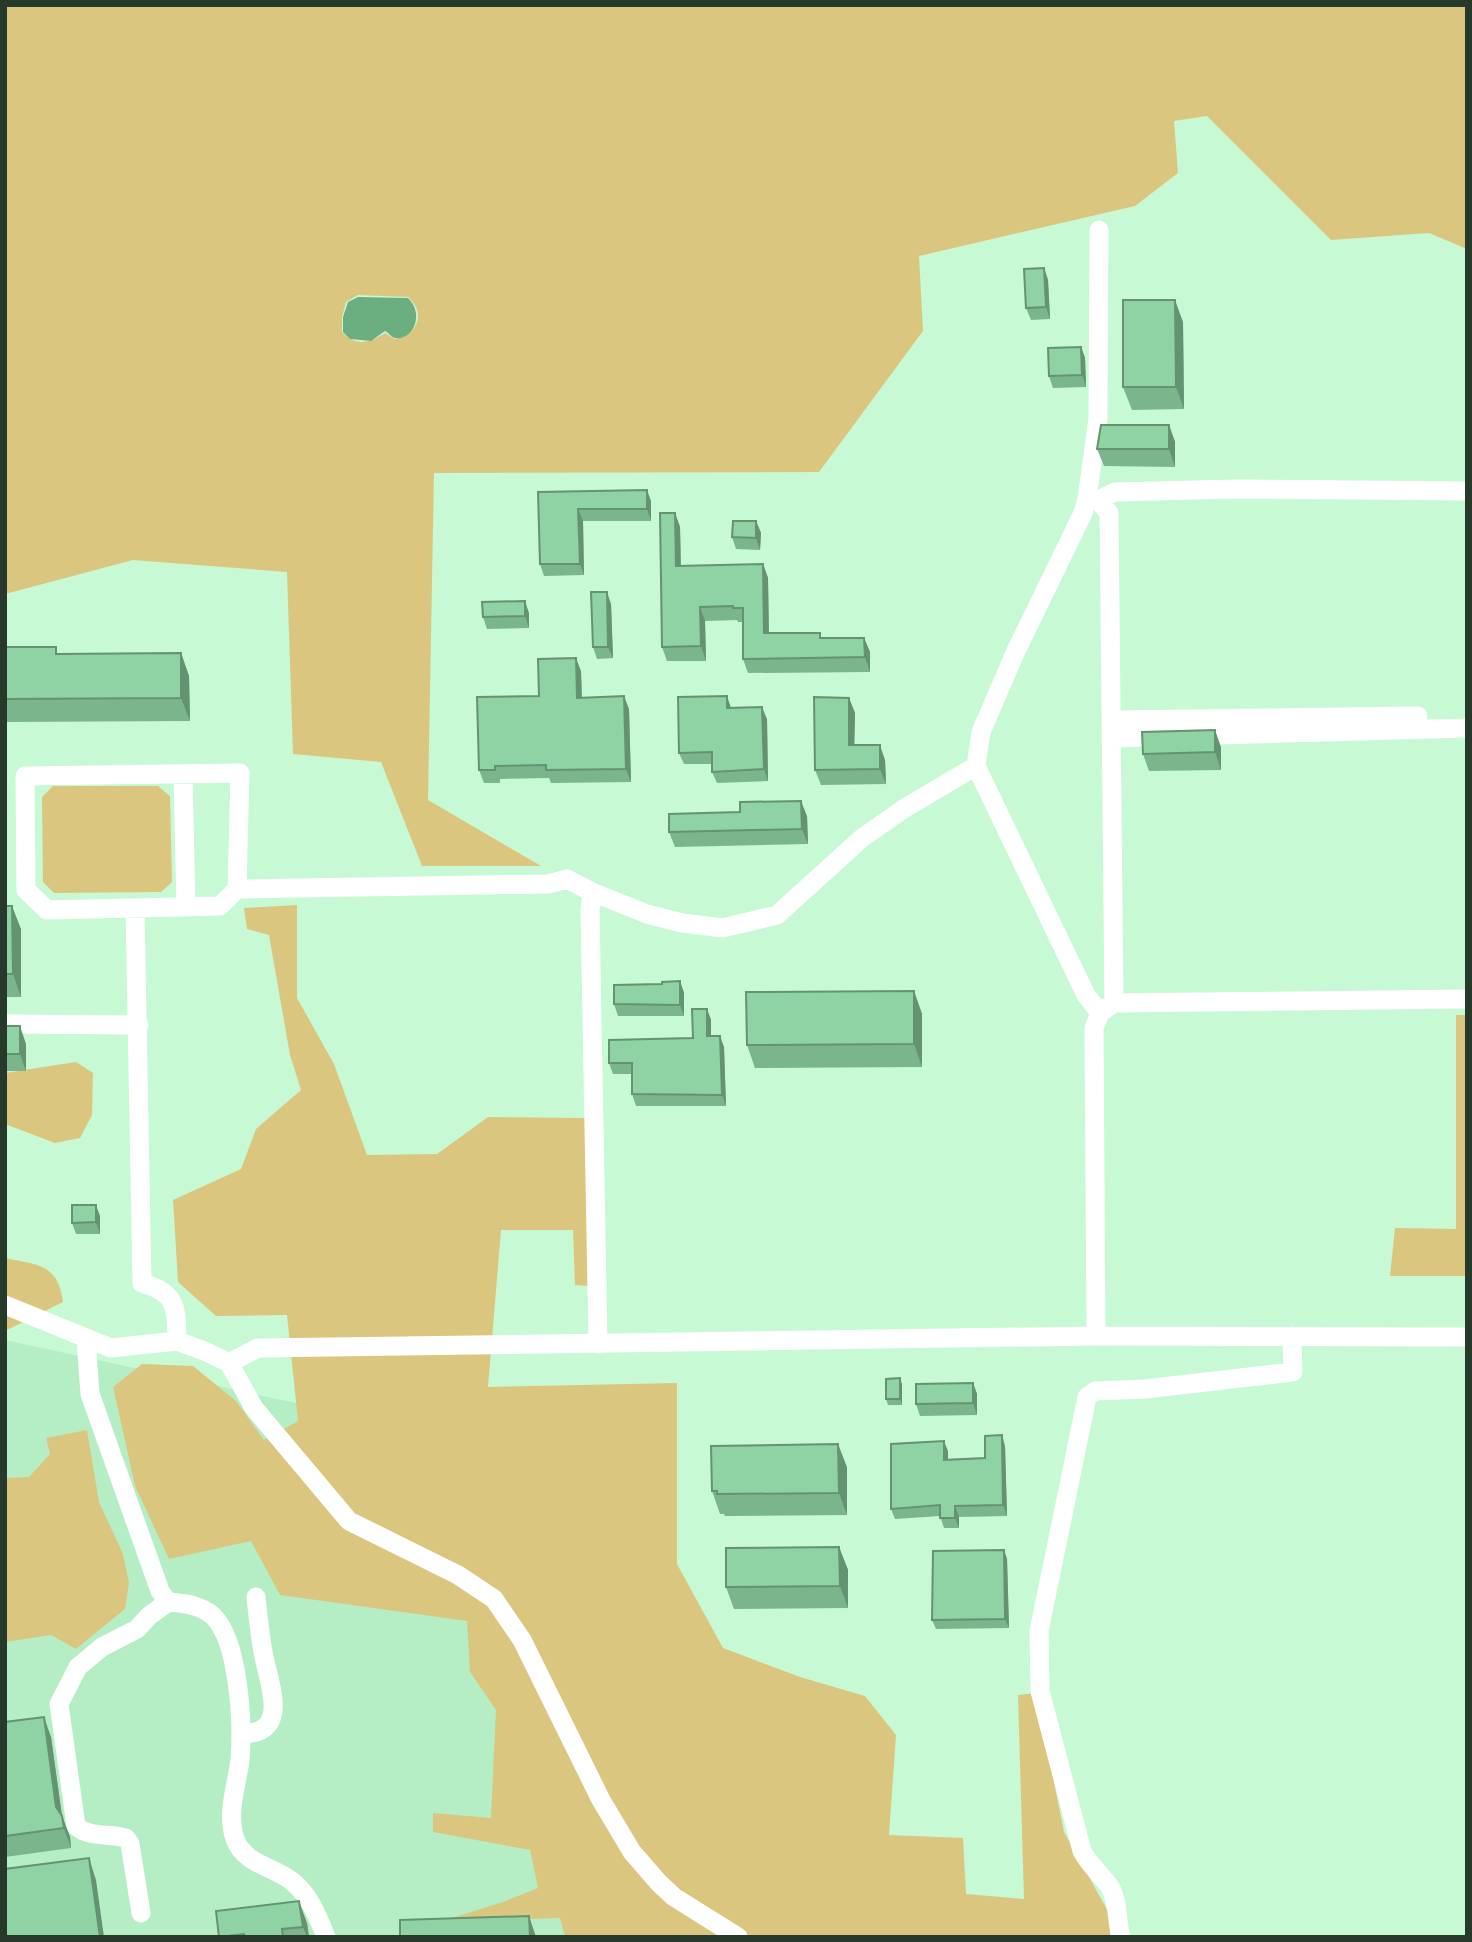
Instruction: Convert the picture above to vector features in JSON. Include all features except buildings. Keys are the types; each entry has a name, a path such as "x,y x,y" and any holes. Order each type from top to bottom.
{"street":[{"path":"1099,230 1098,418 1092,500 1083,513 1015,653 981,732 976,766 1086,995 1107,1008 1467,999"},
{"path":"1092,500 1115,492 1209,489 1467,491"},
{"path":"1092,500 1109,513 1111,729 1107,1008 1094,1028 1096,1336"},
{"path":"1111,729 1467,715"},
{"path":"1111,729 1467,728"},
{"path":"237,889 548,884 568,879 592,892 647,914 682,923 723,928 777,915 862,838 905,808 976,766"},
{"path":"183,774 186,907"},
{"path":"183,774 240,774 237,889 220,906 47,910 26,890 25,776 183,774"},
{"path":"592,892 590,937 598,1344"},
{"path":"135,908 142,1283 162,1288 176,1309 177,1341"},
{"path":"5,1024 139,1025"},
{"path":"5,1305 111,1348 177,1341 229,1363 254,1408 349,1521 458,1575 494,1599 522,1640 601,1800 632,1852 674,1897 738,1937"},
{"path":"229,1363 258,1348 1096,1336 1467,1337"},
{"path":"1121,1937 1116,1903 1110,1887 1088,1863 1082,1851 1040,1691 1039,1631 1087,1397 1095,1391 1145,1389 1293,1373 1293,1336"},
{"path":"86,1339 90,1394 124,1483 150,1564 168,1602"},
{"path":"242,1734 259,1732 272,1718 274,1710 256,1597"},
{"path":"141,1913 130,1844 126,1838 89,1834 76,1826 59,1704 78,1667 102,1647 137,1629 168,1602 198,1607 211,1614 228,1639 240,1701 242,1734 232,1808 235,1838 250,1860 281,1874 301,1890 326,1937"},
{"path":"39,1722 62,1719"}],"shaded area":[{"path":"5,5 1467,5 1467,249 1429,233 1331,240 1207,116 1174,121 1178,173 1135,206 919,256 923,331 819,472 434,473 428,800 541,866 422,866 381,762 293,754 287,572 133,560 5,594","holes":["358,295 408,297 414,303 418,317 414,329 403,337 395,339 385,333 374,339 358,342 342,332 346,302"]},
{"path":"358,297 408,298 416,311 412,331 401,338 385,331 371,341 350,339 343,332 343,317 348,302"},
{"path":"53,786 158,786 170,796 172,882 161,892 54,893 43,882 42,797"},
{"path":"297,905 297,998 334,1064 367,1155 437,1154 488,1117 586,1118 588,1286 575,1285 573,1230 501,1230 488,1387 677,1383 677,1564 723,1648 800,1677 865,1696 896,1735 889,1835 963,1838 966,1894 1024,1899 1018,1695 1036,1693 1064,1832 1110,1915 1110,1937 565,1937 560,1918 439,1922 538,1888 530,1850 433,1832 433,1813 491,1818 496,1710 470,1672 467,1621 280,1595 251,1541 169,1559 135,1486 113,1387 142,1364 193,1366 236,1401 264,1440 298,1421 287,1315 216,1316 178,1282 173,1200 241,1169 256,1129 301,1090 290,1055 269,935 247,929 244,908"},
{"path":"1456,1015 1467,1015 1467,1276 1390,1276 1395,1228 1456,1229"},
{"path":"76,1062 93,1073 92,1115 80,1138 55,1143 5,1124 5,1073"},
{"path":"5,1258 36,1265 51,1273 60,1289 63,1302 5,1331"},
{"path":"5,1340 430,1432 693,1937 5,1937"},
{"path":"87,1430 99,1502 123,1554 129,1583 125,1609 76,1649 51,1635 5,1642 5,1478 29,1477 50,1454 46,1438"}]}
